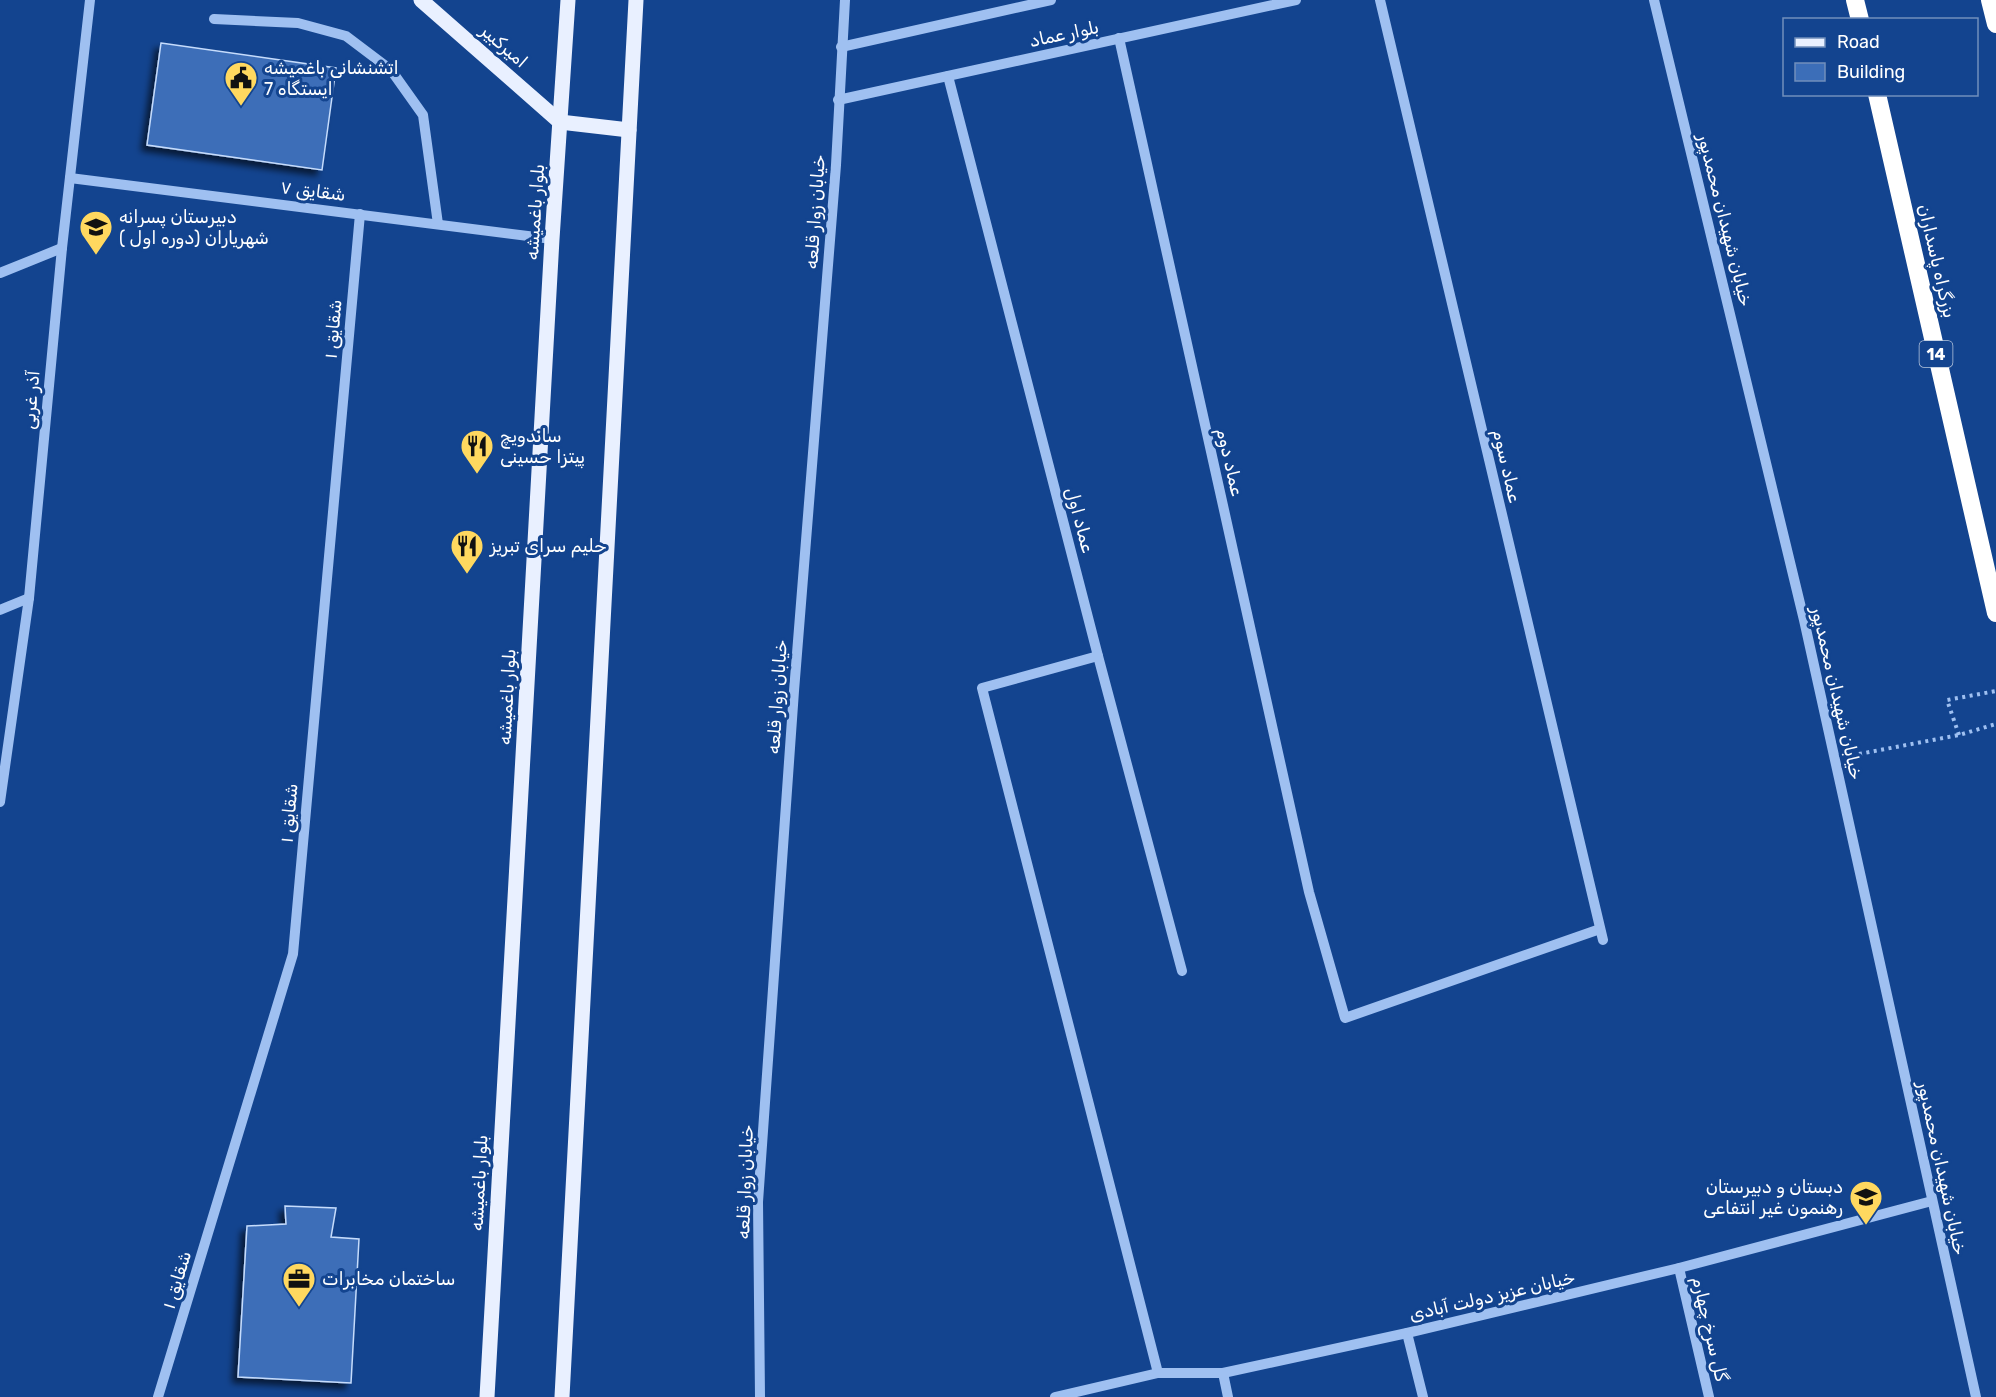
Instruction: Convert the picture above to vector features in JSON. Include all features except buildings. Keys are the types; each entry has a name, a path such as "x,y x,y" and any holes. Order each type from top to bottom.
{"highway":[{"path":"1855,0 1860,18"},
{"path":"1990,0 1996,24"},
{"name":"بزرگراه پاسداران","path":"1877,96 1996,613"}],"main road":[{"name":"امیرکبیر","path":"421,0 560,122"},
{"name":"بلوار باغمیشه","path":"487,1397 552,239 568,0"},
{"path":"562,1397 636,0"},
{"path":"560,122 629,130"}],"street":[{"name":"آذر غربی","path":"0,802 29,598 62,248 90,0"},
{"name":"خیابان زوار قلعه","path":"760,1397 758,1202 794,691 836,165 845,0"},
{"name":"بلوار عماد","path":"841,47 1051,0"},
{"name":"بلوار عماد","path":"838,100 1296,0"},
{"name":"عماد سوم","path":"1380,0 1601,934"},
{"name":"خیابان شهیدان محمدپور","path":"1654,0 1804,620 1976,1397"},
{"path":"214,19 298,23 346,36 391,70 423,115 438,224"},
{"name":"عماد دوم","path":"1119,38 1309,892 1345,1017 1601,934"},
{"name":"عماد اول","path":"948,76 1182,971"},
{"name":"شقایق ۷","path":"70,178 552,239"},
{"name":"شقایق ۱","path":"158,1397 292,954 360,214"},
{"path":"0,273 62,248"},
{"path":"0,610 29,598"},
{"path":"1098,656 982,688 1158,1373"},
{"name":"خیابان عزیز دولت آبادی","path":"1055,1397 1158,1373 1223,1373 1407,1333 1679,1268 1932,1201"},
{"name":"گل سرخ چهارم","path":"1679,1268 1709,1397"},
{"path":"1407,1333 1423,1397"},
{"path":"1223,1373 1228,1397"}],"path":[{"path":"1959,735 1947,700 1996,691"},
{"path":"1835,759 1959,735 1996,724"}],"place":[{"name":"اتشنشانی باغمیشه ایستگاه 7","path":"241,107"},
{"name":"دبیرستان پسرانه شهریاران (دوره اول )","path":"96,256"},
{"name":"ساندویچ پیتزا حسینی","path":"477,475"},
{"name":"حلیم سرای تبریز","path":"467,575"},
{"name":"دبستان و دبیرستان رهنمون غیر انتفاعی","path":"1866,1226"},
{"name":"ساختمان مخابرات","path":"299,1308"}]}
